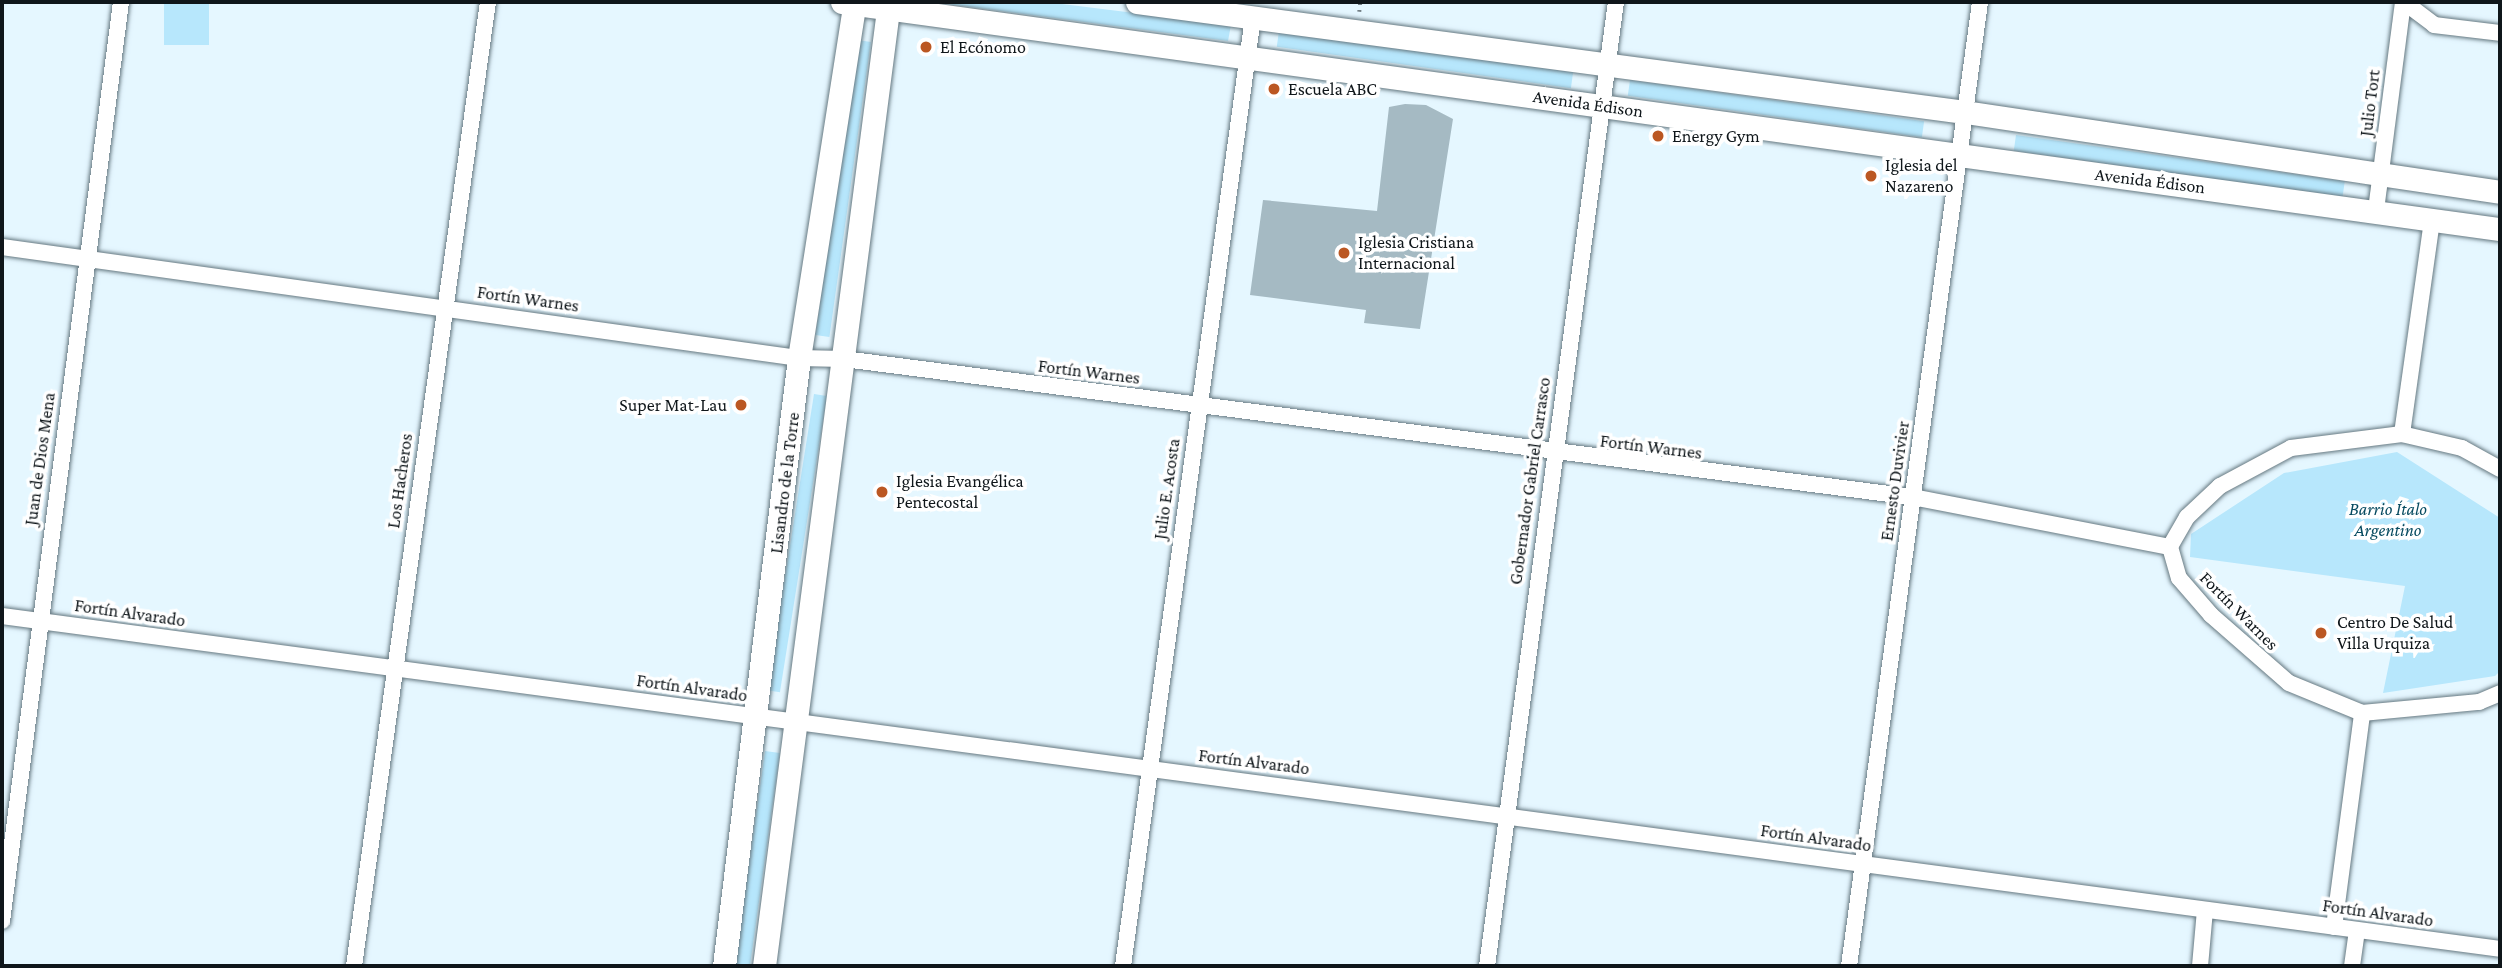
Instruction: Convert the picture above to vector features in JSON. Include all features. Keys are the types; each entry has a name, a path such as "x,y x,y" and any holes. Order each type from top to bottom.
{"main road":[{"name":"Avenida Édison","path":"850,2 888,5 1246,58 1601,105 1958,157 2376,210 2500,229"},
{"name":"Lisandro de la Torre","path":"724,966 758,716 800,358 850,2"},
{"path":"1137,2 1965,112 2500,192"},
{"path":"764,966 888,5"}],"street":[{"name":"Juan de Dios Mena","path":"2,921 37,621 121,2"},
{"name":"Los Hacheros","path":"354,966 392,668 488,2"},
{"name":"Gobernador Gabriel Carrasco","path":"1487,966 1504,814 1616,2"},
{"name":"Ernesto Duvivier","path":"1849,966 1980,2"},
{"path":"2403,2 2434,25 2500,33"},
{"name":"Julio Tort","path":"2376,210 2403,2"},
{"name":"Julio E. Acosta","path":"1123,966 1147,768 1253,17"},
{"path":"2402,434 2432,220"},
{"name":"Fortín Warnes","path":"2,247 800,358 844,359 1553,454 1912,497 2170,547 2179,578 2252,656 2289,683 2362,713 2479,702 2500,693"},
{"path":"2170,547 2187,517 2220,486 2291,448 2402,434 2462,448 2500,469"},
{"name":"Fortín Alvarado","path":"2,616 1504,814 2500,949"},
{"path":"2334,927 2362,713"},
{"path":"2200,966 2205,910"},
{"path":"2353,966 2357,930"}],"green space":[{"path":"164,2 209,2 209,45 164,45"},
{"path":"932,2 1046,2 1231,25 1228,41"},
{"path":"1279,31 1573,72 1571,88 1277,47"},
{"path":"857,40 871,42 829,337 816,335"},
{"path":"1630,80 1924,121 1922,137 1628,96"},
{"path":"2016,135 2345,181 2343,197 2014,151"},
{"path":"814,394 827,396 780,692 767,690"},
{"name":"Barrio Ítalo Argentino","path":"2397,452 2500,518 2500,671 2495,676 2383,693 2405,586 2190,557 2191,534 2284,473"},
{"path":"765,751 780,753 750,966 735,966"}],"building":[{"name":"Iglesia Cristiana Internacional","path":"1405,104 1426,105 1453,119 1420,329 1364,323 1366,310 1250,295 1263,200 1377,211 1389,107"}],"place":[{"name":"El Ecónomo","path":"926,47"},
{"name":"Escuela ABC","path":"1274,89"},
{"name":"Energy Gym","path":"1658,136"},
{"name":"Iglesia del Nazareno","path":"1871,176"},
{"name":"Iglesia Cristiana Internacional","path":"1344,253"},
{"name":"Super Mat-Lau","path":"741,405"},
{"name":"Iglesia Evangélica Pentecostal","path":"882,492"},
{"name":"Centro De Salud Villa Urquiza","path":"2321,633"}]}
